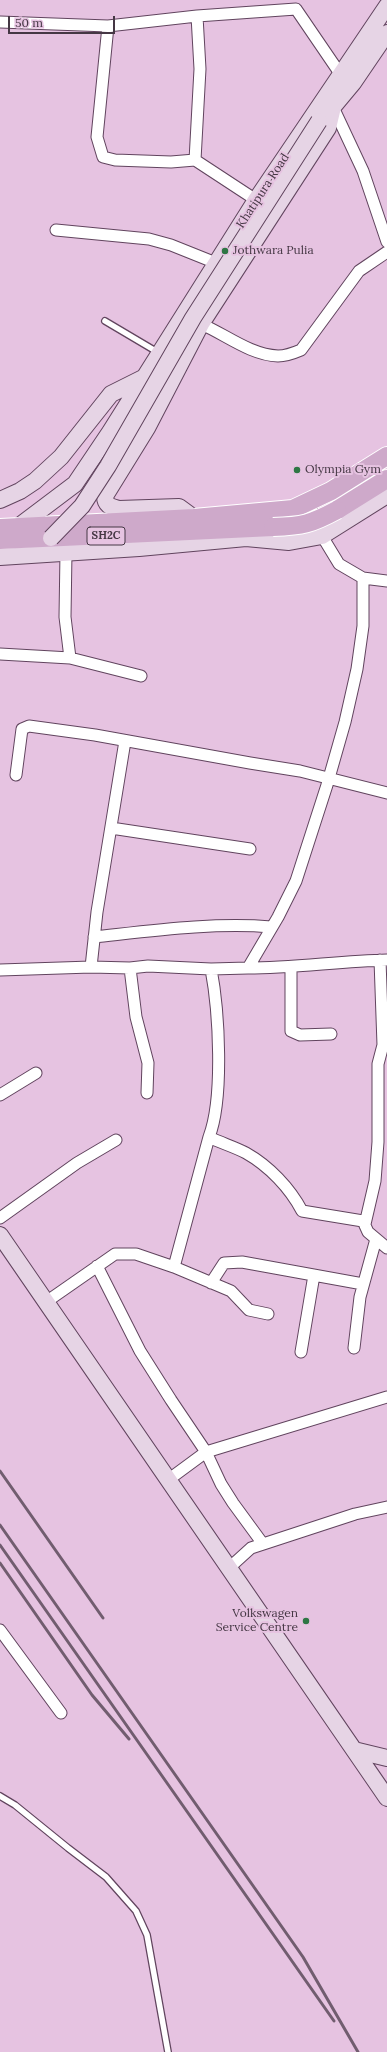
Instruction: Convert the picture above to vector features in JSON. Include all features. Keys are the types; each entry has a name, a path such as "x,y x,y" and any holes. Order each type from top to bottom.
{"main road":[{"name":"Khatipura Road","path":"18,526 75,484 256,200 347,79 387,6"},
{"path":"194,518 179,507 110,507 106,502 105,496 147,428 201,324 328,128 333,107 347,79 387,33"},
{"path":"52,538 82,506 108,466 193,318 318,121 333,107"},
{"path":"0,500 20,491 36,481 61,457 111,394 143,378"},
{"name":"SH2C","path":"0,540 227,529 273,519 331,491 387,456"},
{"name":"SH2C","path":"273,519 300,526 312,523 337,510 387,479"},
{"path":"0,557 139,548 246,538 289,542 322,536 387,495"},
{"path":"0,528 194,518 273,519"},
{"path":"0,1235 387,1798"},
{"path":"354,1750 387,1758"}],"street":[{"path":"0,30 0,21 108,26 294,5 347,79"},
{"path":"195,160 200,69 197,16"},
{"path":"108,26 97,137 103,157 122,161 171,162 195,160 256,200"},
{"path":"333,107 363,171 387,242"},
{"path":"56,230 149,239 171,245 216,263"},
{"path":"201,324 256,351 277,356 288,355 301,350 359,271 387,252"},
{"path":"308,502 322,536 339,564 363,578 387,581"},
{"path":"66,552 66,617 70,658"},
{"path":"248,968 278,917 296,881 329,778 345,722 357,669 363,626 363,578"},
{"path":"0,654 70,658 141,676"},
{"path":"16,775 22,729 25,726 126,740 300,771 387,793"},
{"path":"91,967 94,937 126,740"},
{"path":"111,828 250,849"},
{"path":"94,937 176,929 253,926 271,927"},
{"path":"0,970 91,967 130,968 148,966 211,969 291,968 342,962 384,960 383,1045 378,1064 378,1142 375,1181 364,1224"},
{"path":"130,968 136,1017 148,1063 147,1093"},
{"path":"291,968 291,1031 300,1035 331,1034"},
{"path":"174,1267 214,1118 218,1064 216,1010 211,969"},
{"path":"0,1095 36,1073"},
{"path":"209,1137 247,1153 276,1176 294,1197 302,1211 363,1221 368,1232 387,1248"},
{"path":"0,1218 77,1162 116,1140"},
{"path":"354,1348 363,1284 376,1239"},
{"path":"46,1302 115,1254 124,1253 136,1254 174,1267 231,1291 249,1310 268,1314"},
{"path":"211,1283 224,1263 242,1262 363,1284"},
{"path":"97,1266 140,1351 206,1452 222,1484 263,1544"},
{"path":"300,1352 314,1275"},
{"path":"168,1480 206,1452 387,1396"},
{"path":"229,1568 251,1548 355,1514 387,1507"},
{"path":"0,1630 61,1713"}],"lane":[{"path":"105,321 159,354"},
{"path":"0,1796 15,1805 106,1877 136,1911 147,1935 168,2052"}],"railway":[{"path":"0,1471 103,1618"},
{"path":"0,1525 303,1957 358,2052"},
{"path":"0,1545 334,2021"},
{"path":"0,1563 92,1695 129,1739"}],"place":[{"name":"Jothwara Pulia","path":"225,251"},
{"name":"Olympia Gym","path":"297,470"},
{"name":"Volkswagen Service Centre","path":"306,1621"}]}
